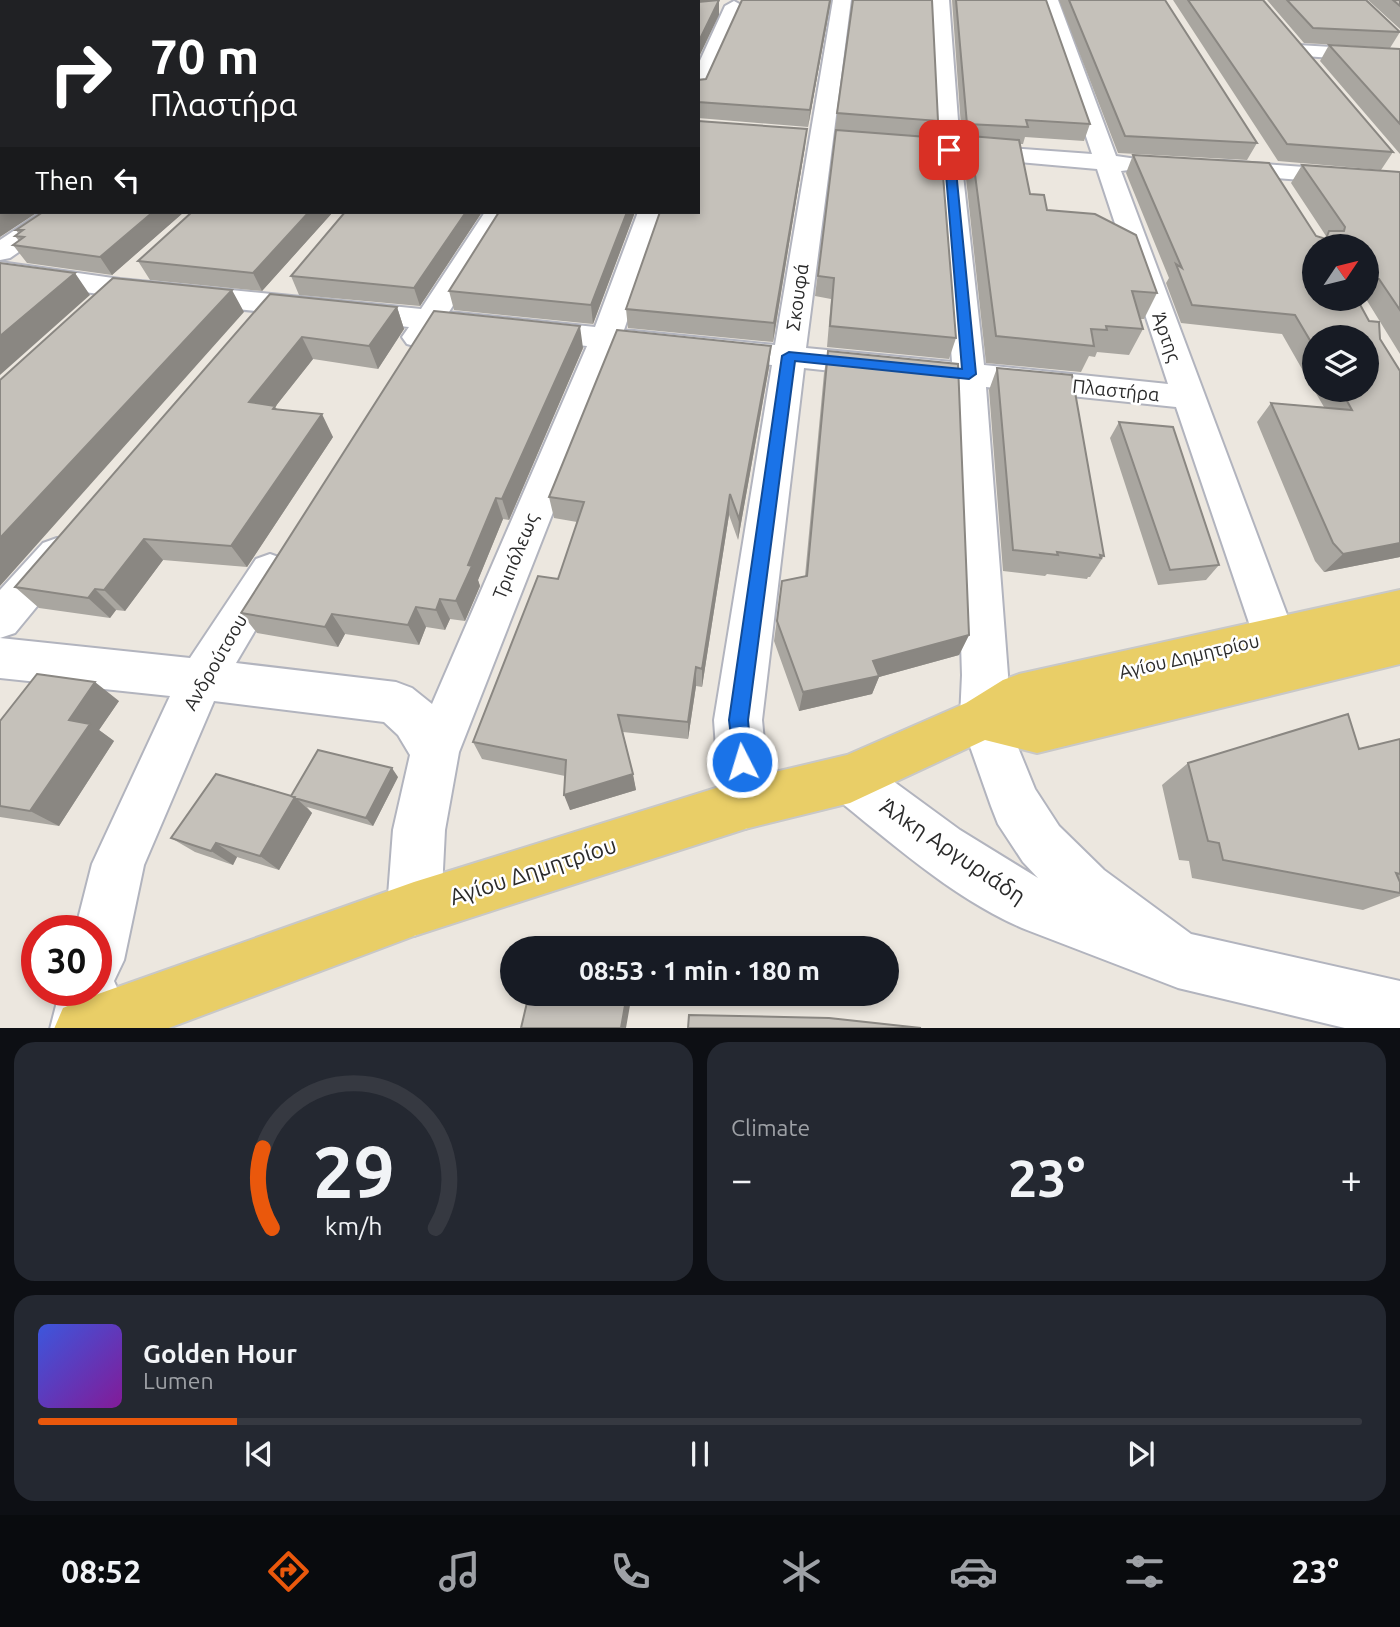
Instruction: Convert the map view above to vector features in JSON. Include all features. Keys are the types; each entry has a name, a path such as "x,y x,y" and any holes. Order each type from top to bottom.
{"main road":[{"name":"Αγίου Δημητρίου","path":"82,1028 414,909 745,804 850,779 983,718 1037,731 1281,655 1400,608"},
{"name":"Αγίου Δημητρίου","path":"1281,655 1400,645"}],"street":[{"name":"Σκουφά","path":"745,804 738,720 819,138 842,0"},
{"path":"940,0 936,149 969,374 985,675 983,718"},
{"name":"Άρτης","path":"1049,0 1281,655"},
{"path":"700,85 741,5 710,8"},
{"path":"1281,31 1315,71"},
{"path":"1298,51 1400,57"},
{"path":"1255,148 1283,192"},
{"path":"936,149 1145,165"},
{"path":"1200,167 1270,171 1397,172"},
{"path":"0,253 56,214"},
{"path":"399,366 497,214"},
{"name":"Τριπόλεως","path":"414,909 419,830 435,752 606,338 650,214"},
{"path":"90,315 147,262"},
{"name":"Πλαστήρα","path":"0,271 120,288 1188,397"},
{"path":"246,335 299,273"},
{"path":"0,620 73,535"},
{"name":"Ανδρούτσου","path":"106,915 118,864 200,681 289,541"},
{"path":"0,658 355,696 396,703 415,719 435,752"},
{"name":"Άλκη Αργυριάδη","path":"983,718 1016,806 1041,845 1085,889 1178,960"},
{"name":"Άλκη Αργυριάδη","path":"850,779 941,849 1027,903 1178,960 1400,1011"},
{"path":"82,1028 86,1006"}],"building":[{"path":"719,0 700,39 700,2"},
{"path":"742,0 830,0 810,110 700,102 700,80 706,79"},
{"path":"853,0 932,0 938,121 837,113"},
{"path":"956,0 1046,0 1090,124 1026,120 1028,127 967,124"},
{"path":"1069,0 1165,0 1257,143 1125,136"},
{"path":"1188,0 1263,0 1393,152 1287,144"},
{"path":"1287,0 1366,0 1400,32 1313,28"},
{"path":"1329,45 1400,49 1400,124"},
{"path":"700,121 807,129 774,323 626,309 659,214 700,214"},
{"path":"836,130 940,138 956,338 830,326 834,278 818,276"},
{"path":"970,136 1019,140 1030,194 1044,195 1047,210 1095,214 1136,235 1157,293 1132,291 1143,329 1106,326 1107,330 1091,329 1094,346 996,336"},
{"path":"1133,155 1269,163 1315,234 1302,234 1302,312 1364,312 1369,321 1379,322 1380,339 1400,371 1400,543 1343,554 1333,543 1271,403 1352,410 1348,402 1379,402 1379,325 1302,327 1295,315 1192,305 1176,264 1182,268"},
{"path":"1302,165 1400,172 1400,310 1379,279 1379,234 1328,234 1329,231 1344,231 1345,227"},
{"path":"40,214 151,214 100,257 13,245 24,237 15,236 23,230 16,230"},
{"path":"190,214 307,214 253,273 138,261"},
{"path":"343,214 465,214 414,288 291,276"},
{"path":"498,214 626,214 591,305 449,291"},
{"path":"0,263 75,273 0,336"},
{"path":"113,278 232,290 0,538 0,380"},
{"path":"270,294 397,307 369,346 302,337 249,402 275,406 273,409 322,414 231,546 144,539 104,590 95,589 88,598 15,587"},
{"path":"434,311 580,326 502,499 496,498 468,565 472,566 456,601 440,599 436,610 416,607 408,625 332,614 325,627 241,613"},
{"path":"617,330 771,346 739,519 730,494 702,669 696,667 688,722 618,715 633,774 564,795 566,760 473,742 538,576 558,579 584,502 549,497"},
{"path":"828,351 958,364 969,635 873,661 879,676 803,692 777,621 782,581 807,576"},
{"path":"997,368 1072,375 1104,556 1100,555 1101,558 1013,550"},
{"path":"1119,422 1173,427 1219,565 1170,570"},
{"path":"37,674 95,682 69,720 90,724 30,811 0,806 0,721"},
{"path":"1348,714 1359,749 1400,739 1400,874 1396,873 1400,882 1400,893 1223,860 1219,843 1208,841 1188,763"},
{"path":"318,750 392,768 366,818 291,796"},
{"path":"216,774 295,797 260,856 216,843 211,851 171,838"},
{"path":"526,1006 625,1006 621,1028 521,1028"},
{"path":"689,1015 829,1018 921,1028 688,1028"}],"route":[{"path":"742,762 738,720 789,356 969,374 949,150"}]}
